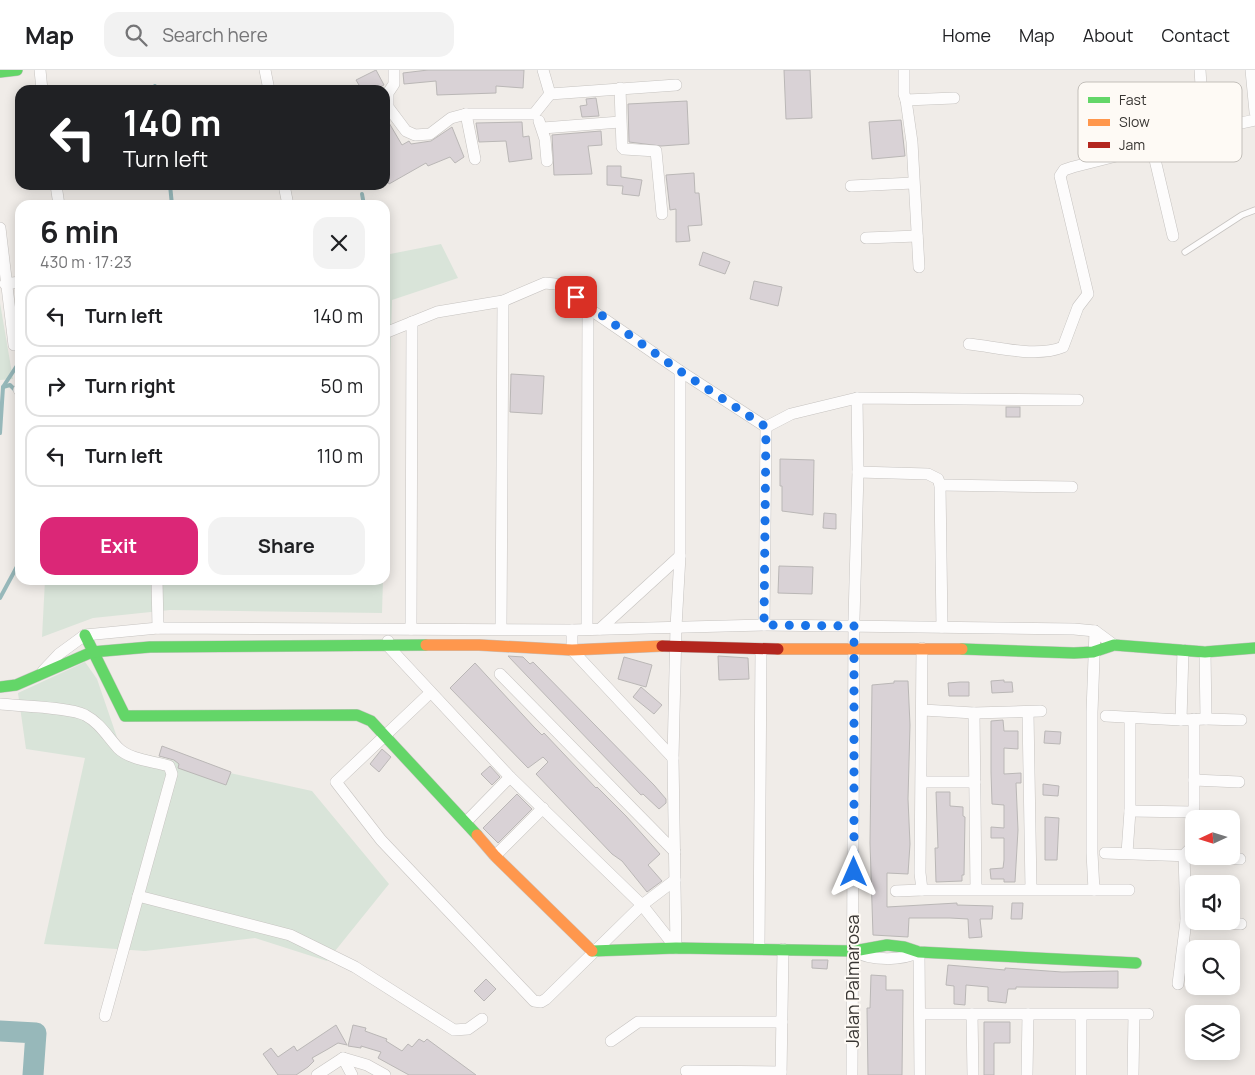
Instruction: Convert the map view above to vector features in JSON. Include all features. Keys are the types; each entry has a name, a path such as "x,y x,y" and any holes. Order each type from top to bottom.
{"street":[{"path":"0,72 17,70"},
{"path":"40,70 42,85"},
{"path":"266,70 268,85"},
{"path":"390,90 394,84 394,70"},
{"path":"543,70 550,94"},
{"path":"904,70 904,94 912,142 919,267"},
{"path":"1251,70 1255,112"},
{"path":"534,114 550,94 676,85"},
{"path":"620,88 620,122 623,149 656,151 662,214"},
{"path":"906,100 954,98"},
{"path":"390,107 406,131 415,134 430,134 451,118 466,114 534,114"},
{"path":"466,114 475,159"},
{"path":"534,114 543,128 547,161"},
{"path":"1242,123 1255,120"},
{"path":"543,128 620,122"},
{"path":"970,344 1020,350 1052,351 1063,347 1078,307 1088,294 1060,182 1061,173 1096,162"},
{"path":"1156,162 1173,236"},
{"path":"850,186 913,183"},
{"path":"0,228 5,284 14,345"},
{"path":"866,238 916,236"},
{"path":"5,284 15,283"},
{"path":"390,331 437,312 503,301 545,284 563,286 588,308 766,427"},
{"path":"501,629 503,301"},
{"path":"587,629 588,308"},
{"path":"411,629 412,322"},
{"path":"676,948 673,758 675,646 680,556 680,371"},
{"path":"766,427 791,414 857,398 1078,400"},
{"name":"Jalan Palmarosa","path":"852,1075 856,647 854,626 858,472 857,398"},
{"path":"764,625 766,427"},
{"path":"858,472 928,474 938,479 940,485 942,627"},
{"path":"940,485 1072,487"},
{"path":"600,629 680,556"},
{"path":"157,585 158,628"},
{"path":"41,674 59,654 85,635 158,628 572,630 764,625 942,627 1096,631 1114,645"},
{"path":"387,630 388,646 430,693 510,776 642,905 676,948"},
{"path":"572,630 572,650 673,758"},
{"path":"1094,890 1092,853 1093,652 1096,631"},
{"path":"85,635 125,716 357,715 371,721 466,822 495,856 594,953 676,948 854,951 866,947 909,946 919,952 1136,963"},
{"path":"1,688 16,685 92,652 150,647 479,645 572,650 675,646 761,648 856,647 1074,653 1093,652 1114,645 1205,652 1255,648"},
{"path":"759,948 761,648"},
{"path":"922,648 922,890"},
{"path":"1181,720 1183,650"},
{"path":"1193,810 1205,652"},
{"path":"500,674 675,852"},
{"path":"430,693 384,734 336,782 381,840 477,944 534,1001 541,1002 642,905 675,880"},
{"path":"0,704 43,707 83,714 100,726 119,749 138,758 169,766 172,774 105,1016"},
{"path":"923,710 974,713 1028,713 1041,711"},
{"path":"974,713 976,889"},
{"path":"1028,713 1031,889"},
{"path":"1106,716 1130,719 1241,720"},
{"path":"1127,853 1130,811 1130,719"},
{"path":"466,822 510,776"},
{"path":"1194,780 1239,782"},
{"path":"922,782 975,782"},
{"path":"495,856 543,808"},
{"path":"1130,811 1185,812"},
{"path":"1105,852 1185,856"},
{"path":"896,891 976,889 1130,890"},
{"path":"138,896 290,935 354,967 454,1030 468,1029 482,1019"},
{"path":"1178,984 1185,929"},
{"path":"686,1071 781,1074 783,949"},
{"path":"919,952 920,1075"},
{"path":"920,1014 1148,1014"},
{"path":"972,1014 973,1075"},
{"path":"1028,1014 1028,1075"},
{"path":"1081,1015 1081,1075"},
{"path":"1134,1015 1134,1075"},
{"path":"611,1041 638,1022 782,1022"},
{"path":"317,1075 343,1058 367,1065 385,1075"},
{"path":"343,1058 352,1075"}],"lane":[{"path":"1186,252 1242,215 1255,210"}],"shaded area":[{"path":"441,244 458,278 392,300 390,366 390,254"},
{"path":"0,303 13,379 0,380"},
{"path":"45,585 383,585 382,613 170,610 93,618 42,637"},
{"path":"85,662 97,679 121,749 312,791 389,884 327,961 255,938 145,951 44,944 85,758 26,749 18,693"}],"building":[{"path":"376,70 384,85 359,85 356,80"},
{"path":"428,70 524,70 523,88 496,86 496,93 437,95 436,81 404,84 403,73"},
{"path":"784,70 810,70 812,118 786,119"},
{"path":"596,98 599,116 582,117 580,106 587,105 586,99"},
{"path":"687,101 689,144 661,146 629,142 628,104"},
{"path":"901,120 905,156 872,159 869,122"},
{"path":"522,122 523,137 529,136 532,159 509,162 506,141 479,142 476,123"},
{"path":"390,125 402,145 409,141 411,144 431,141 452,127 464,157 455,163 450,157 428,166 426,163 390,183"},
{"path":"601,131 602,145 588,146 592,174 554,175 552,135"},
{"path":"607,166 621,166 621,177 642,180 639,196 622,194 623,186 607,185"},
{"path":"694,173 695,193 699,193 702,225 688,226 690,241 676,242 676,209 670,210 666,175"},
{"path":"703,252 730,262 725,274 699,265"},
{"path":"754,281 782,287 778,306 750,299"},
{"path":"511,374 544,376 542,414 510,412"},
{"path":"1006,407 1020,407 1020,417 1006,417"},
{"path":"780,459 814,460 813,515 782,511"},
{"path":"824,513 836,514 836,529 823,528"},
{"path":"779,566 813,567 812,594 778,593"},
{"path":"508,656 523,657 530,664 533,662 654,785 666,799 666,803 659,809 643,794 641,795"},
{"path":"718,656 748,658 749,679 719,680"},
{"path":"624,657 652,665 646,687 618,679"},
{"path":"475,663 534,727 542,735 544,733 596,788 626,816 660,854 648,865 662,881 647,892 622,861 612,854 536,774 548,762 543,757 528,768 450,688"},
{"path":"1004,680 1004,682 1012,682 1013,692 992,693 991,681"},
{"path":"894,681 908,681 910,844 908,874 887,873 887,907 957,903 957,905 993,906 992,919 980,919 982,937 969,938 968,919 950,918 909,918 908,937 873,935 870,843 872,685 894,683"},
{"path":"969,682 969,696 949,696 948,683"},
{"path":"641,687 662,705 654,714 633,697"},
{"path":"1003,720 1004,731 1018,731 1018,749 1004,748 1004,774 1021,773 1021,783 1016,783 1018,830 1015,882 1004,882 1004,879 991,879 990,869 1003,868 1004,860 1004,838 991,838 991,827 1004,828 1004,805 992,804 991,772 991,721"},
{"path":"1045,731 1061,732 1060,744 1044,743"},
{"path":"162,746 231,772 226,785 178,768 179,764 174,760 159,756"},
{"path":"382,749 391,757 379,772 370,764"},
{"path":"490,766 500,777 492,785 481,774"},
{"path":"1043,784 1059,786 1058,796 1043,795"},
{"path":"936,792 950,792 950,806 963,807 963,816 965,817 964,875 962,875 962,881 936,882 935,848 938,848"},
{"path":"517,794 532,809 498,843 483,828"},
{"path":"1045,817 1059,818 1057,860 1045,860"},
{"path":"1012,903 1023,903 1022,919 1011,919"},
{"path":"812,960 828,960 827,969 812,968"},
{"path":"948,965 1005,970 1005,968 1062,972 1118,971 1118,988 1016,987 1016,989 1008,989 1006,1003 988,1001 988,987 966,985 965,1005 954,1004 954,986 946,985"},
{"path":"871,975 886,976 886,990 903,990 902,1075 868,1075 867,1008 870,1008"},
{"path":"486,979 496,989 484,1001 474,991"},
{"path":"984,1022 1010,1022 1010,1043 994,1043 994,1075 984,1075"},
{"path":"336,1025 347,1045 338,1043 312,1058 314,1061 296,1075 278,1075 263,1054 271,1048 278,1057 294,1046 297,1051"},
{"path":"353,1025 366,1028 365,1031 387,1039 386,1041 402,1051 408,1044 412,1047 419,1039 424,1042 427,1039 476,1075 409,1075 378,1058 381,1052 361,1046 361,1048 348,1046"}],"waterway":[{"path":"170,190 172,200"},
{"path":"362,194 363,200"},
{"path":"0,433 3,387 15,369"},
{"path":"3,387 10,385 15,390"},
{"path":"0,598 15,570"},
{"path":"0,1031 36,1033 33,1075"}],"traffic: fast":[{"path":"0,72 17,70"},
{"path":"85,635 125,716 357,715 371,721 477,835"},
{"path":"0,687 16,685 92,652 150,647 426,645"},
{"path":"962,649 1074,653 1093,652 1114,645 1205,652 1255,648"},
{"path":"592,951 676,948 854,951 887,945 904,947 919,952 1136,963"}],"traffic: slow":[{"path":"426,645 479,645 572,650 662,646"},
{"path":"778,649 962,649"},
{"path":"477,835 495,856 592,951"}],"traffic: jam":[{"path":"662,646 778,649"}],"route":[{"path":"576,297 588,308 680,371 766,427 764,625 854,626 856,647 854,872"}]}
